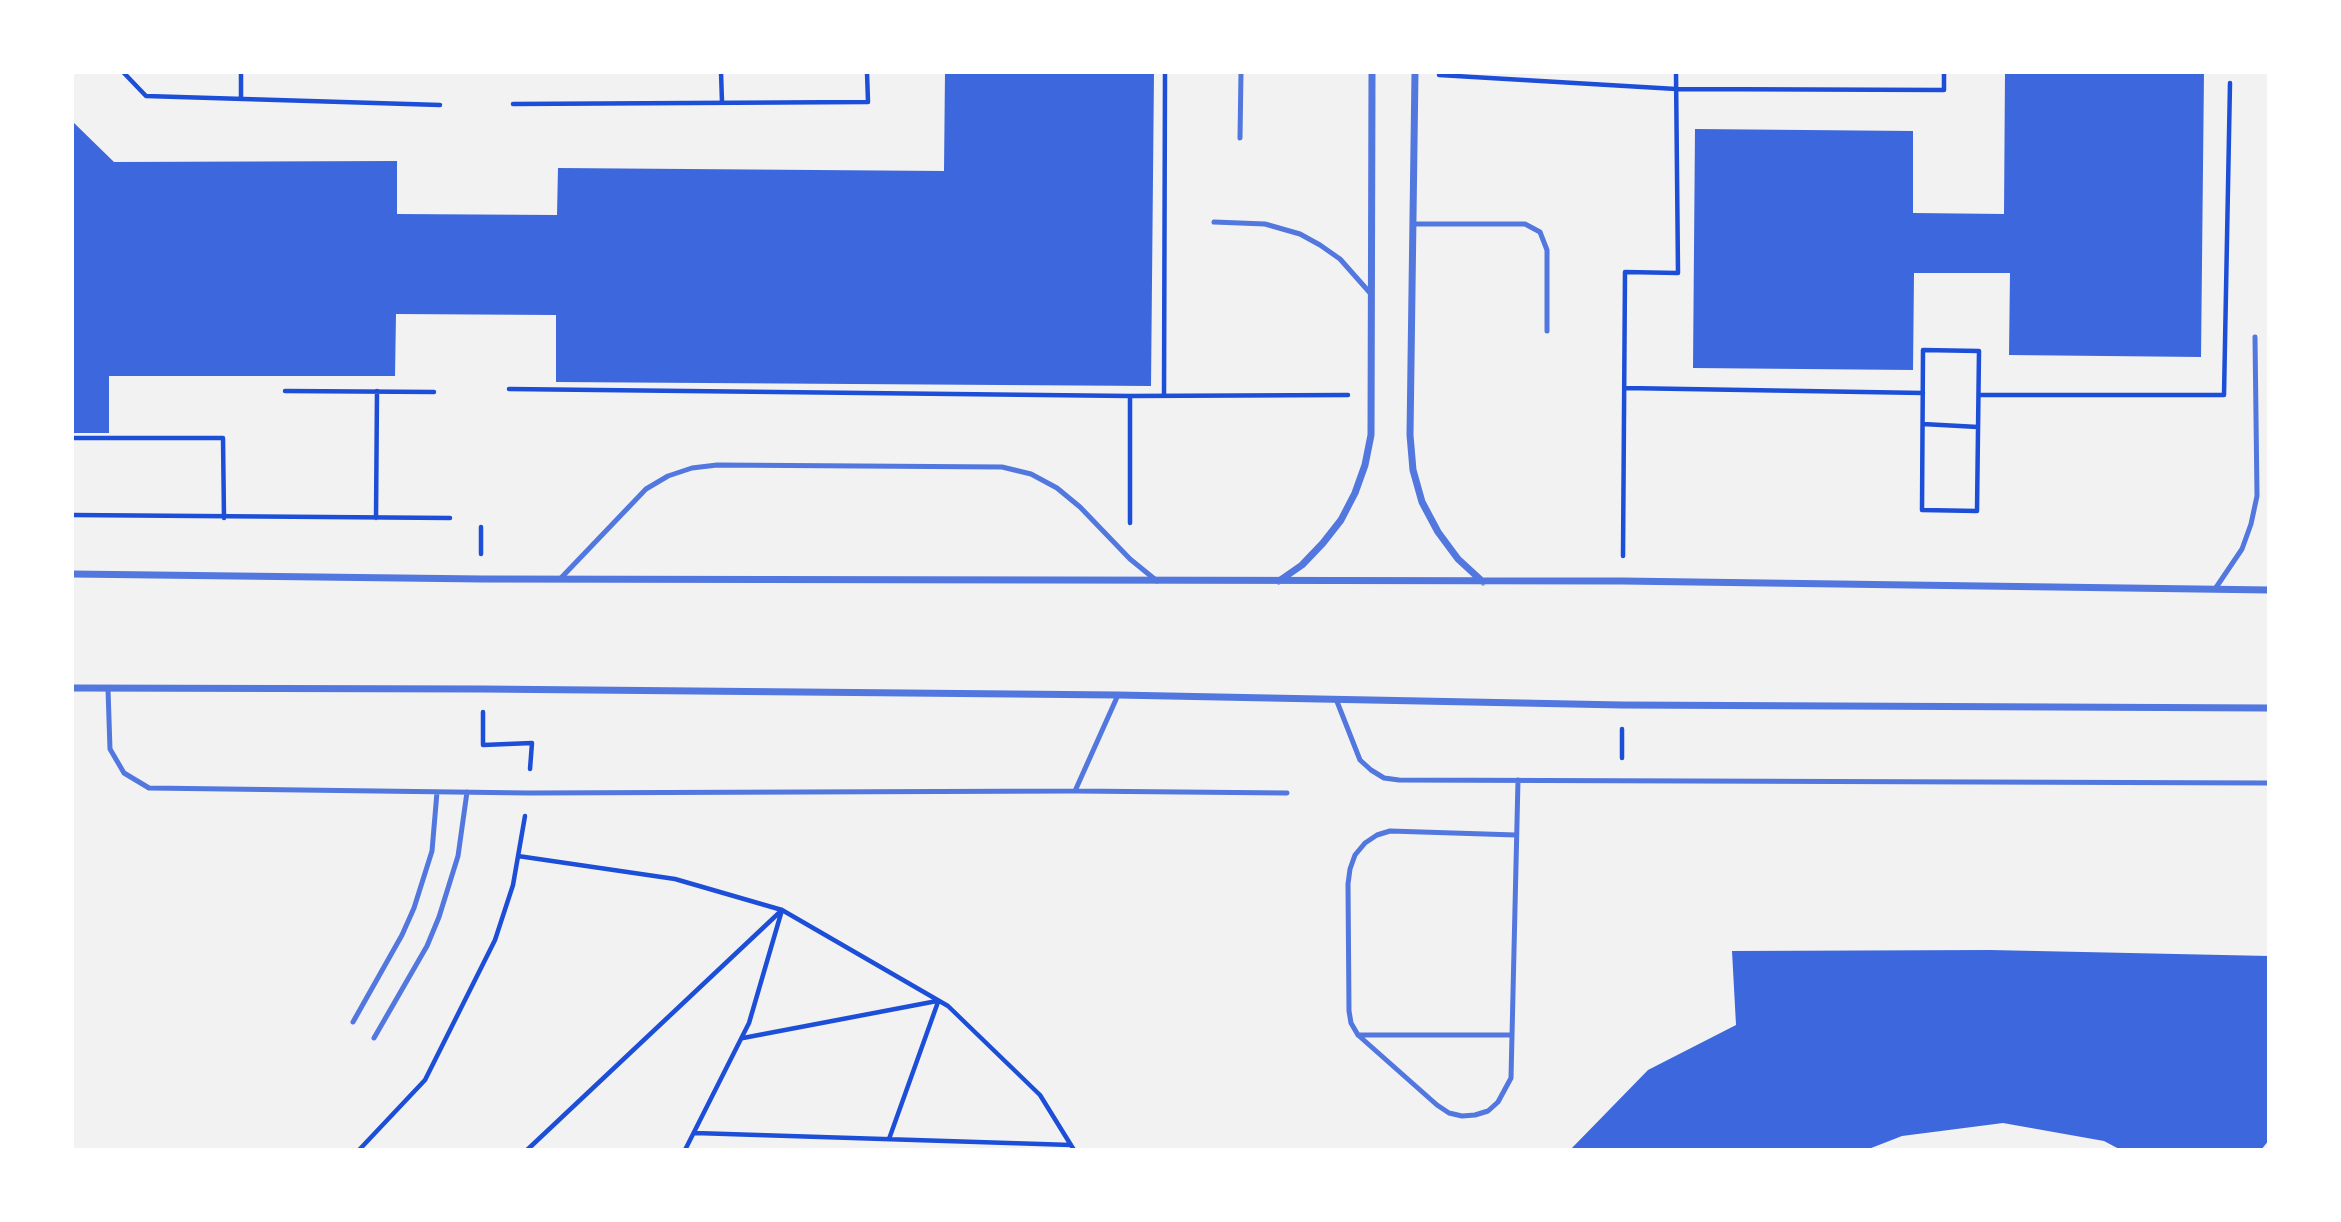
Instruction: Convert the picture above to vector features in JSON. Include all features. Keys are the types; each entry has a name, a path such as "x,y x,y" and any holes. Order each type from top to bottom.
{"street":[{"path":"1279,581 1302,565 1342,520 1365,465 1371,435 1372,72"},
{"path":"1416,72 1410,435 1413,470 1423,502 1438,532 1458,559 1483,582"},
{"path":"72,574 560,579 1622,581 2269,590"},
{"path":"72,688 1118,695 1622,705 2269,708"}],"lane":[{"path":"1240,138 1241,72"},
{"path":"1214,222 1265,224 1300,234 1321,244 1340,259 1371,294"},
{"path":"1413,224 1525,224 1540,232 1547,250 1547,331"},
{"path":"2215,589 2242,549 2257,496 2255,337"},
{"path":"560,579 646,489 668,476 692,468 717,465 1002,467 1031,474 1057,488 1080,507 1130,559 1157,581"},
{"path":"107,689 110,749 124,773 149,788 529,793 1287,793"},
{"path":"1074,791 1118,695"},
{"path":"1336,699 1360,760 1384,778 2269,783"},
{"path":"1516,835 1390,831 1371,839 1355,855 1350,869 1351,1023 1358,1035 1437,1105 1462,1116 1488,1111 1506,1091 1510,1078 1518,780"},
{"path":"353,1022 402,935 414,908 432,851 438,792"},
{"path":"374,1038 427,946 439,917 458,856 467,792"},
{"path":"1358,1035 1512,1035"}],"path":[{"path":"123,72 146,96 440,105"},
{"path":"241,72 241,99"},
{"path":"721,72 722,103"},
{"path":"513,104 868,102 867,72"},
{"path":"1164,396 1165,72"},
{"path":"1416,72 1676,89 1944,90 1944,72"},
{"path":"1622,581 1625,272 1678,273 1676,72"},
{"path":"1979,395 2224,395 2230,83"},
{"path":"1923,350 1979,351 1979,395 1977,511 1922,510 1923,350"},
{"path":"509,388 1130,396 1371,395"},
{"path":"1625,388 1923,393"},
{"path":"285,391 434,392"},
{"path":"376,518 377,391"},
{"path":"1130,396 1130,559"},
{"path":"1923,424 1978,427"},
{"path":"72,439 223,438 224,518"},
{"path":"72,515 450,518"},
{"path":"359,1150 425,1080 495,940 513,885 529,793 532,744 484,745 483,689"},
{"path":"1621,780 1622,705"},
{"path":"519,856 675,879 782,910 948,1006 1040,1095 1072,1148"},
{"path":"685,1150 749,1023 782,910"},
{"path":"527,1150 782,910"},
{"path":"742,1038 938,1001"},
{"path":"889,1139 938,1001"},
{"path":"695,1133 1072,1148"},
{"path":"1064,1150 1072,1148"}],"building":[{"path":"945,72 1154,72 1151,386 556,382 556,315 396,314 395,376 109,376 109,433 72,433 72,121 114,162 397,161 397,214 557,215 558,168 944,171"},
{"path":"2005,72 2204,72 2201,357 2009,355 2010,273 1914,273 1913,370 1693,368 1695,129 1913,131 1913,213 2004,214"},
{"path":"1990,950 2269,956 2269,1140 2261,1150 2121,1150 2104,1141 2003,1123 1902,1136 1866,1150 1570,1150 1648,1070 1736,1025 1732,951"}]}
